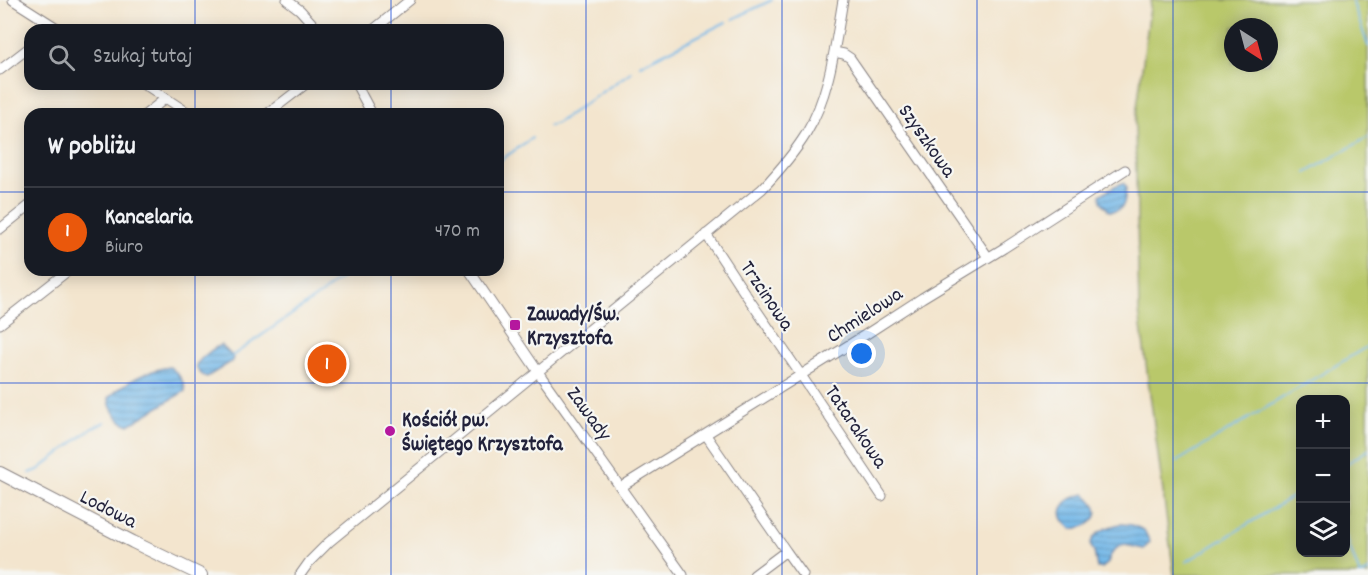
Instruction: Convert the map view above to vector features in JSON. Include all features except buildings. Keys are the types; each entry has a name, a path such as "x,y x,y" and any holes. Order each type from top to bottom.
{"street":[{"path":"13,0 49,24"},
{"path":"287,0 313,24"},
{"path":"380,24 410,0"},
{"path":"300,575 328,542 762,189 798,147 823,98 829,78 843,0"},
{"path":"0,70 24,52"},
{"name":"Szyszkowa","path":"834,52 850,58 987,257"},
{"path":"153,90 181,108"},
{"path":"275,108 298,90"},
{"path":"359,90 369,108"},
{"path":"154,108 166,98"},
{"name":"Chmielowa","path":"621,487 1125,170"},
{"path":"0,229 24,210"},
{"name":"Trzcinowa","path":"706,234 801,375"},
{"path":"0,324 61,276"},
{"name":"Zawady","path":"473,276 683,575"},
{"name":"Tatarakowa","path":"801,375 882,496"},
{"path":"706,435 803,575"},
{"name":"Lodowa","path":"0,473 201,575"},
{"path":"754,575 786,550"}],"green space":[{"path":"1151,0 1368,0 1368,575 1174,575 1139,311 1135,123"}],"water":[{"path":"1123,183 1126,186 1122,207 1109,211 1101,201 1100,195"},
{"path":"221,345 233,359 207,377 203,375 198,371 196,365 214,348"},
{"path":"170,367 184,384 185,391 129,425 118,418 109,398 137,378"},
{"path":"1085,494 1092,501 1097,512 1087,525 1072,529 1062,517 1061,512 1071,499"},
{"path":"1121,524 1132,525 1144,530 1150,542 1144,549 1126,545 1118,547 1108,563 1102,568 1097,568 1094,551 1090,545 1092,540 1102,530"}],"waterway":[{"path":"733,19 772,0"},
{"path":"1352,0 1368,46"},
{"path":"640,65 726,22"},
{"path":"549,126 557,123 631,72"},
{"path":"1306,173 1368,137"},
{"path":"504,158 532,138"},
{"path":"232,356 344,276"},
{"path":"1178,461 1368,346"},
{"path":"30,473 38,470 91,429 105,422"},
{"path":"1350,461 1368,450"},
{"path":"1186,562 1296,494"},
{"path":"1350,548 1360,575"},
{"path":"1362,575 1368,571"}],"place":[{"name":"Zawady/Św. Krzysztofa","path":"515,325"},
{"name":"Kancelaria","path":"327,364"},
{"name":"Kościół pw. Świętego Krzysztofa","path":"390,431"}]}
